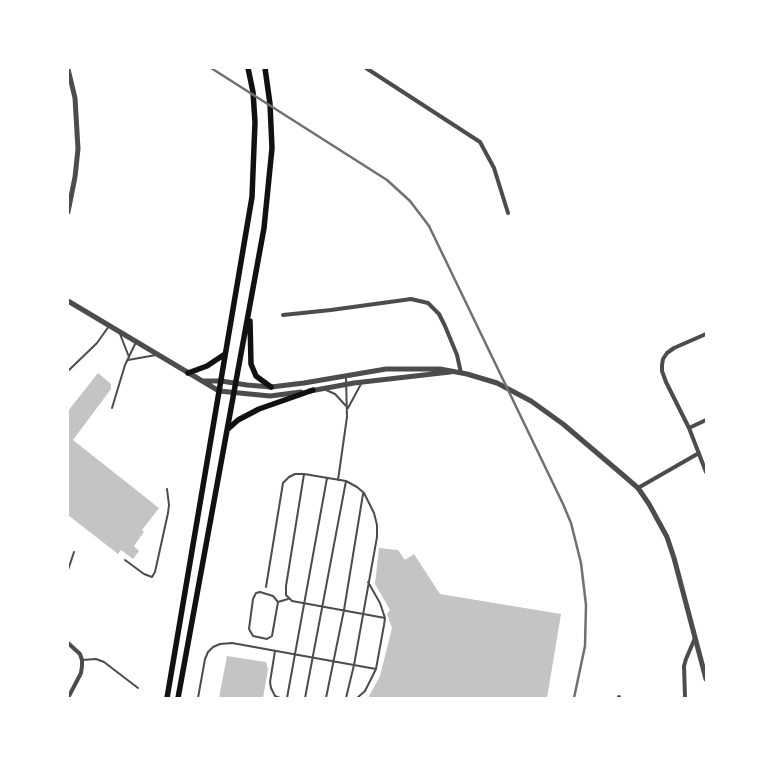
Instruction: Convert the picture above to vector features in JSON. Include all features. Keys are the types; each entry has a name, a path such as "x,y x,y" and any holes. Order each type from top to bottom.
{"main road":[{"path":"167,698 252,197 255,122 252,85 248,68"},
{"path":"178,698 250,309 269,190 271,125 269,91 265,68"},
{"path":"250,309 250,355 252,364 256,376 271,387"},
{"path":"188,373 207,366 225,354"},
{"path":"228,428 249,414 313,390"}],"street":[{"path":"366,68 480,142 494,168 508,213"},
{"path":"68,69 75,98 78,149 68,212"},
{"path":"283,315 411,299 428,303 438,314 445,326 457,355 461,373"},
{"path":"68,301 219,391 233,394 270,396 362,382 451,372"},
{"path":"706,334 674,348 663,358 662,371 689,428 706,472"},
{"path":"202,381 221,381 271,387 295,385 400,368 440,369 497,383 531,401 563,424 638,488 649,504 667,538 674,558 706,679"},
{"path":"689,428 706,420"},
{"path":"638,488 699,453"},
{"path":"686,697 684,666 696,636"},
{"path":"68,643 80,654 82,660 81,673 68,698"}],"lane":[{"path":"68,370 97,343 109,326"},
{"path":"120,332 129,357"},
{"path":"112,408 127,360 136,342"},
{"path":"127,360 158,355"},
{"path":"338,480 347,408 346,376"},
{"path":"347,408 362,382"},
{"path":"322,388 335,394 347,408"},
{"path":"266,588 283,483 289,477 295,474 304,474 346,481 364,493 374,513 377,537 364,614 346,698"},
{"path":"288,599 286,586 304,474"},
{"path":"286,698 326,478"},
{"path":"305,698 324,607 346,481"},
{"path":"125,560 144,574 152,577 155,572 168,513 167,489"},
{"path":"326,698 344,610 364,493"},
{"path":"68,570 74,552"},
{"path":"357,698 365,691 376,669 385,618 380,603 368,582"},
{"path":"263,592 273,596 278,602 272,636 267,638 253,636 249,629 253,599 256,593 263,592"},
{"path":"278,602 288,599 303,604 385,618"},
{"path":"198,698 205,659 213,647 220,644 232,644 376,669"},
{"path":"275,652 270,682 275,696 280,698"},
{"path":"82,660 96,658 138,688"}],"building":[{"path":"98,373 111,384 111,389 73,440 159,508 142,530 144,532 134,546 139,551 133,559 121,550 118,554 68,515 68,411"},
{"path":"379,548 398,550 405,560 414,554 440,594 561,614 547,698 368,698 380,676 392,628 387,614 390,610 375,584"},
{"path":"227,656 266,662 268,669 263,698 219,698"}],"railway":[{"path":"211,68 387,180 410,201 429,226 571,523 581,563 586,605 585,646 574,698"}]}
